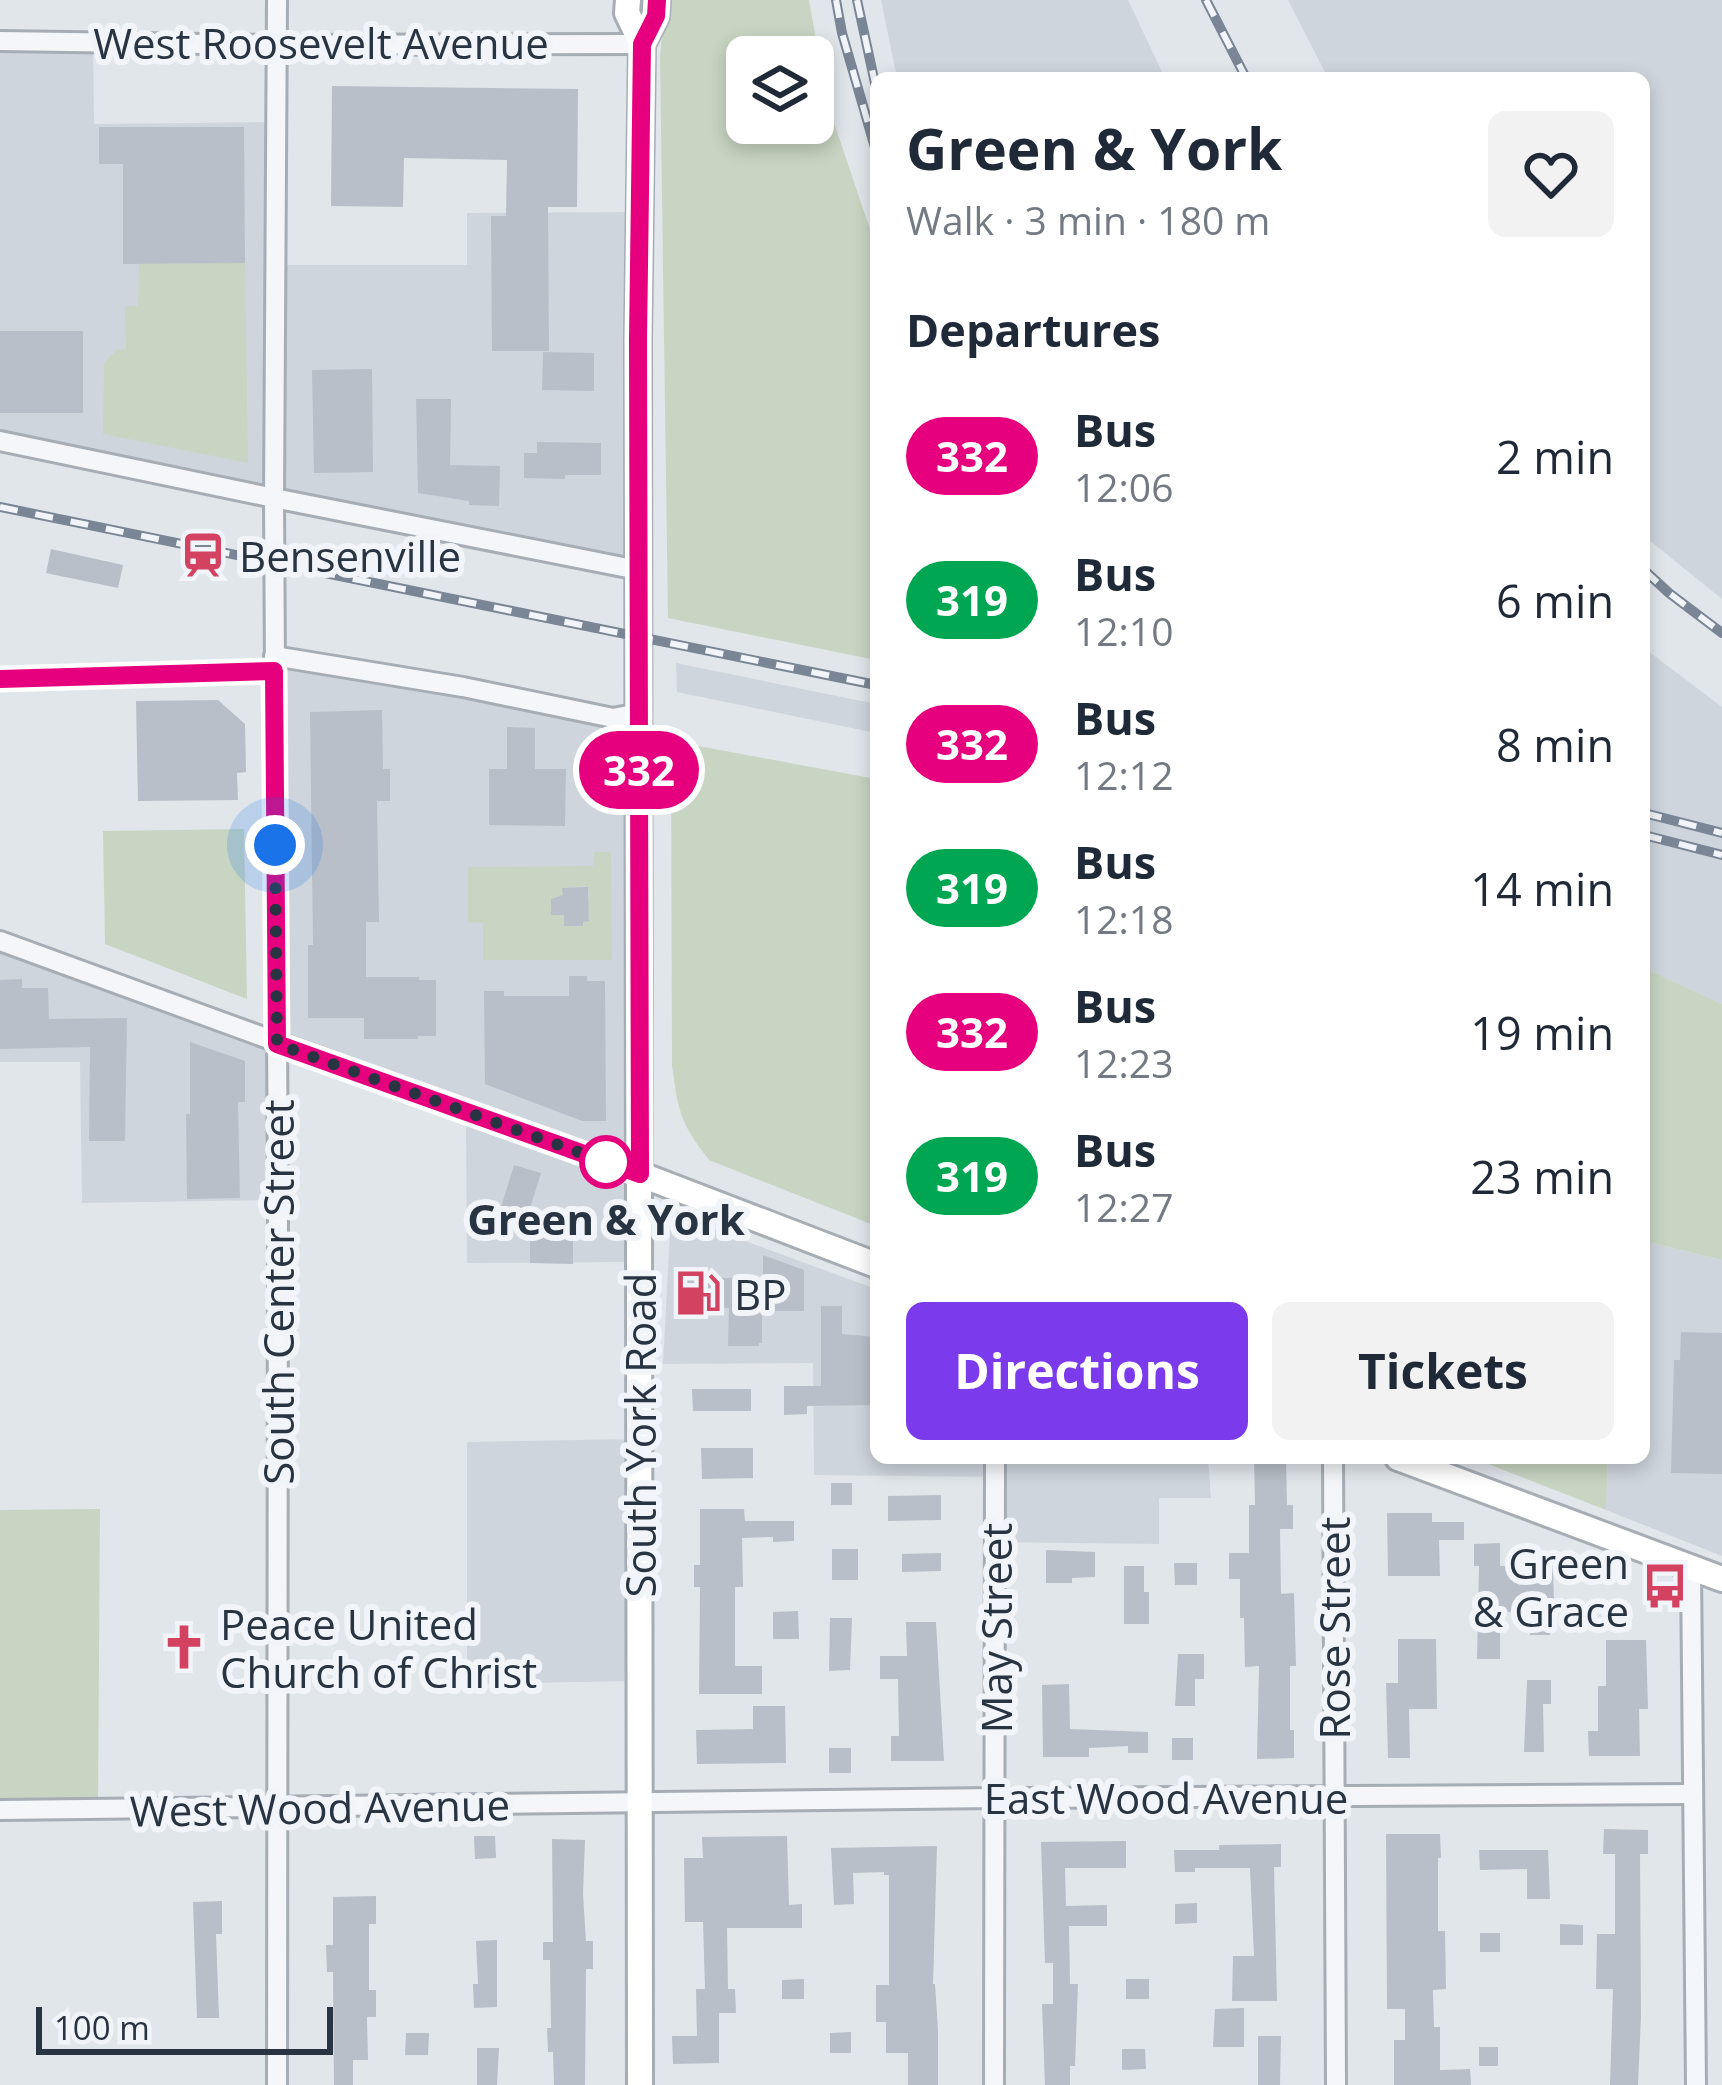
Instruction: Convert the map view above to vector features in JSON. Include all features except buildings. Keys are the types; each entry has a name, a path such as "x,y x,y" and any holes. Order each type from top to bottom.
{"main road":[{"path":"628,0 627,14 642,44"},
{"path":"642,44 656,16 657,0"},
{"name":"South York Road","path":"640,2085 642,44"},
{"path":"640,1174 870,1262"},
{"path":"1415,1464 1722,1580"}],"street":[{"name":"South Center Street","path":"277,0 277,2085"},
{"name":"West Roosevelt Avenue","path":"0,41 642,44"},
{"path":"0,441 638,569"},
{"path":"274,656 464,687 613,718 639,713"},
{"path":"0,941 640,1174"},
{"name":"May Street","path":"994,2085 995,1464"},
{"name":"Rose Street","path":"1334,1464 1336,2085"},
{"path":"1691,1568 1696,2085"},
{"name":"East Wood Avenue","path":"640,1804 1693,1794"},
{"name":"West Wood Avenue","path":"0,1810 640,1804"}],"shaded area":[{"path":"881,0 1128,0 1162,72 896,72"},
{"path":"1288,0 1722,0 1722,599 1650,541 1650,72 1325,72"},
{"path":"0,48 93,48 94,124 273,122 272,265 467,265 467,213 633,212 635,565 0,436"},
{"path":"279,653 633,729 634,1167 282,1040"},
{"path":"1650,653 1722,707 1722,1004 1650,971"},
{"path":"676,663 870,703 870,732 677,692"},
{"path":"0,945 273,1047 275,1200 82,1203 80,1062 0,1062"},
{"path":"466,1115 635,1176 635,1262 467,1263"},
{"path":"671,1214 870,1287 870,1464 1208,1464 1211,1498 1159,1498 1159,1544 991,1542 992,1477 814,1475 813,1363 663,1364"},
{"path":"1650,1242 1722,1260 1722,1556 1606,1510 1608,1464 1650,1464"},
{"path":"635,1439 636,1681 467,1684 467,1442"}],"green space":[{"path":"666,0 809,0 815,36 726,36 726,144 834,144 834,123 870,229 870,659 668,618 660,56"},
{"path":"139,263 245,263 248,463 103,434 104,363 117,350 126,349 125,306 138,306"},
{"path":"671,741 870,778 870,1224 709,1160 682,1116 672,1065"},
{"path":"244,829 247,999 105,944 103,831"},
{"path":"594,852 611,852 612,960 483,960 483,923 468,922 468,867 593,866","holes":["586,886 590,893 583,926 564,926 564,915 551,914 551,900 563,895 563,888"]},
{"path":"1650,971 1722,1004 1722,1260 1650,1242"},
{"path":"1488,1464 1608,1464 1606,1510"},
{"path":"100,1509 98,1804 0,1805 0,1510"}],"railway":[{"path":"836,0 870,130"},
{"path":"857,0 873,72"},
{"path":"1206,0 1243,72"},
{"path":"0,507 870,684"},
{"path":"1650,576 1722,633"},
{"path":"1650,815 1722,833"},
{"path":"1650,837 1722,855"}],"bus line":[{"name":"332","path":"0,679 274,671 277,1044 640,1174 642,44 656,16 657,0"}],"place":[{"name":"Bensenville","path":"203,555"},
{"name":"Green & York","path":"606,1162"},
{"name":"BP","path":"698,1293"},
{"name":"Green & Grace","path":"1665,1586"},
{"name":"Peace United Church of Christ","path":"184,1647"}],"route":[{"path":"275,845 277,1044 606,1162"}]}
